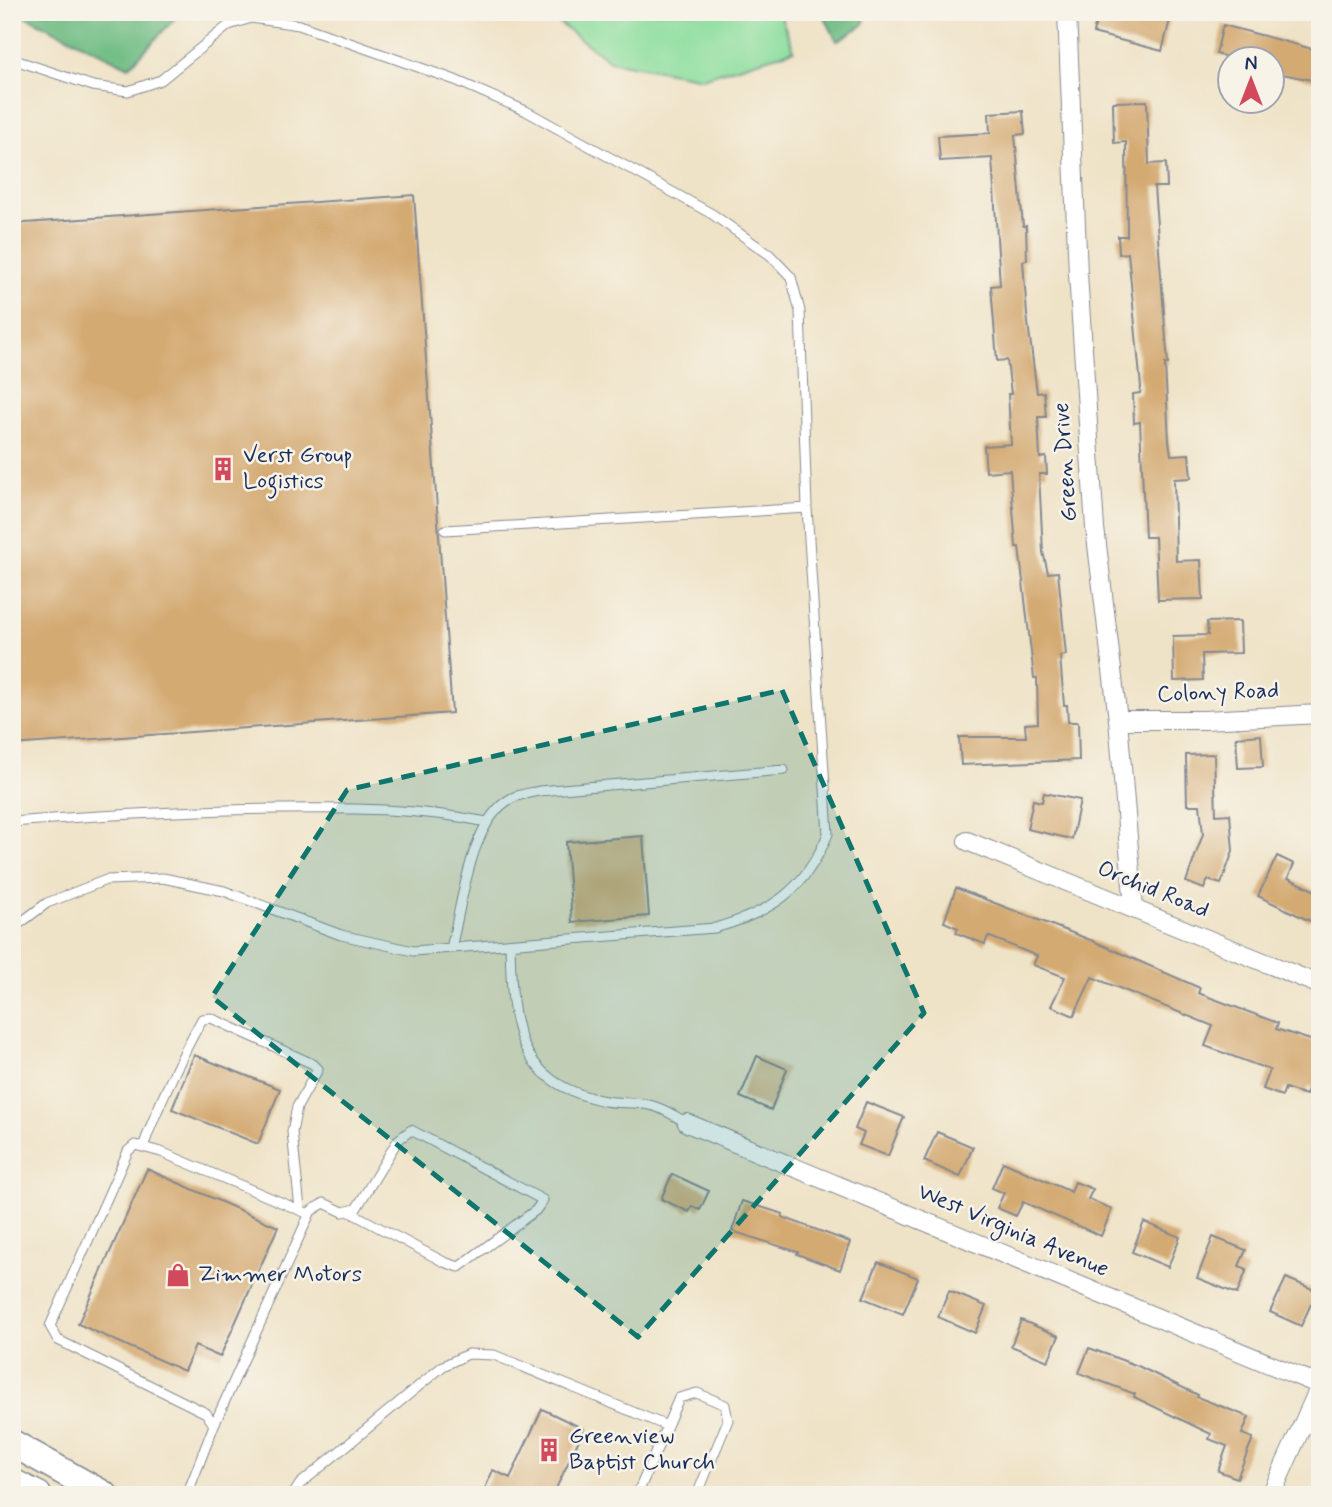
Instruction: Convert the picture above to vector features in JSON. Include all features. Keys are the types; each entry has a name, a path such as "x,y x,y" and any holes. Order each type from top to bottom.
{"main road":[{"path":"12,1443 105,1495"},
{"path":"12,1482 38,1495"}],"street":[{"name":"Green Drive","path":"1067,12 1078,274 1095,528 1118,720 1134,908"},
{"name":"Colony Road","path":"1118,720 1205,720 1320,714"},
{"name":"Orchid Road","path":"967,841 1320,985"},
{"name":"West Virginia Avenue","path":"687,1123 1320,1385"},
{"path":"1271,1495 1320,1385"}],"lane":[{"path":"12,59 93,86 128,91 160,80 229,25 251,18 266,18 299,25 455,80 526,111 712,214 770,255 791,277 800,311 807,508 828,834 804,880 779,902 749,919 715,928 413,951 341,935 223,891 163,878 106,880 47,903 12,929"},
{"path":"445,530 807,508"},
{"path":"451,948 479,836 487,822 513,797 539,791 784,770"},
{"path":"12,822 157,811 388,807 440,812 487,822"},
{"path":"510,944 511,981 519,1039 533,1065 564,1086 603,1101 652,1105 687,1123"},
{"path":"143,1147 157,1108 181,1058 202,1020 211,1018 313,1064 318,1069 297,1107 292,1132 300,1209"},
{"path":"187,1495 214,1425 309,1214 324,1203 343,1212 348,1210 356,1209 398,1140 411,1130 543,1200 536,1210 459,1266 444,1262 348,1210"},
{"path":"214,1425 206,1413 58,1340 50,1326 128,1151 135,1145 143,1147 309,1214"},
{"path":"293,1495 300,1484 443,1366 468,1354 494,1355 667,1426"},
{"path":"637,1495 679,1398 697,1393 725,1405 728,1420 697,1495"},
{"path":"861,1495 877,1495"}],"highlighted area":[{"path":"782,690 924,1013 638,1337 212,997 347,790"}],"green space":[{"path":"17,12 181,12 129,67"},
{"path":"544,12 779,12 794,50 702,78 610,61"},
{"path":"822,12 867,12 863,25 837,41"}],"building":[{"path":"1099,12 1135,16 1136,12 1172,12 1162,51 1093,33"},
{"path":"1223,25 1320,51 1317,81 1286,75 1286,46 1218,46"},
{"path":"1147,101 1149,164 1166,163 1167,187 1154,187 1168,364 1165,364 1169,441 1171,455 1189,454 1191,478 1174,479 1176,561 1201,560 1203,599 1158,600 1155,537 1145,537 1140,422 1134,423 1133,394 1140,393 1141,387 1128,253 1119,254 1118,236 1127,236 1126,142 1114,143 1113,102"},
{"path":"1023,111 1025,134 1015,135 1023,226 1026,226 1027,260 1023,261 1027,315 1037,393 1044,392 1046,417 1038,417 1040,458 1046,457 1047,474 1039,474 1043,552 1048,573 1058,572 1066,655 1060,656 1064,705 1067,705 1068,722 1078,722 1079,760 961,765 959,737 1026,737 1025,724 1038,723 1037,678 1034,678 1019,547 1016,547 1010,470 986,472 984,446 1011,444 1008,394 1011,394 1007,360 997,361 991,286 1000,285 992,158 940,161 938,136 990,133 989,113"},
{"name":"Verst Group Logistics","path":"414,195 452,713 12,745 12,224"},
{"path":"1240,621 1241,653 1202,654 1203,680 1174,681 1173,636 1208,635 1207,622"},
{"path":"1261,735 1263,767 1238,768 1236,737"},
{"path":"1214,754 1216,815 1230,814 1233,851 1221,884 1208,880 1204,889 1186,882 1203,834 1200,805 1187,805 1186,755"},
{"path":"1044,793 1080,800 1072,839 1027,829 1033,800 1042,802"},
{"path":"643,836 649,916 572,922 566,842"},
{"path":"1277,856 1294,864 1288,878 1320,893 1310,921 1258,896"},
{"path":"956,888 1093,941 1200,988 1198,993 1278,1023 1276,1029 1320,1043 1320,1090 1309,1086 1306,1095 1285,1088 1282,1096 1263,1089 1270,1070 1205,1046 1213,1026 1092,977 1074,1016 1051,1006 1065,977 1033,965 1037,956 988,936 985,944 956,933 958,928 944,922"},
{"path":"194,1055 280,1089 258,1144 172,1109"},
{"path":"757,1056 787,1069 771,1110 740,1097"},
{"path":"866,1102 904,1117 888,1156 859,1145 864,1133 855,1129"},
{"path":"937,1132 973,1147 960,1177 924,1161"},
{"path":"1003,1162 1071,1192 1075,1182 1093,1189 1088,1199 1112,1209 1101,1236 1023,1202 1016,1216 997,1208 1004,1193 992,1188"},
{"name":"Zimmer Motors","path":"147,1169 278,1227 220,1357 195,1346 184,1371 78,1324"},
{"path":"672,1174 709,1191 700,1210 692,1206 689,1212 661,1199"},
{"path":"742,1201 783,1214 782,1217 850,1242 840,1270 797,1254 798,1252 732,1231"},
{"path":"1144,1222 1180,1237 1168,1267 1132,1252"},
{"path":"1213,1237 1246,1250 1239,1266 1247,1269 1237,1294 1197,1278"},
{"path":"878,1262 918,1278 903,1314 863,1298"},
{"path":"1286,1278 1317,1291 1301,1326 1270,1312"},
{"path":"949,1291 986,1306 975,1333 938,1317"},
{"path":"1021,1320 1059,1336 1048,1361 1011,1346"},
{"path":"1089,1348 1138,1366 1198,1395 1197,1397 1249,1417 1242,1434 1253,1438 1237,1478 1218,1471 1227,1446 1209,1439 1211,1434 1134,1397 1135,1394 1079,1373"},
{"name":"Greenview Baptist Church","path":"542,1409 584,1429 553,1495 482,1495 493,1470 510,1478"}],"place":[{"name":"Verst Group Logistics","path":"223,469"},
{"name":"Zimmer Motors","path":"178,1275"},
{"name":"Greenview Baptist Church","path":"549,1450"}]}
